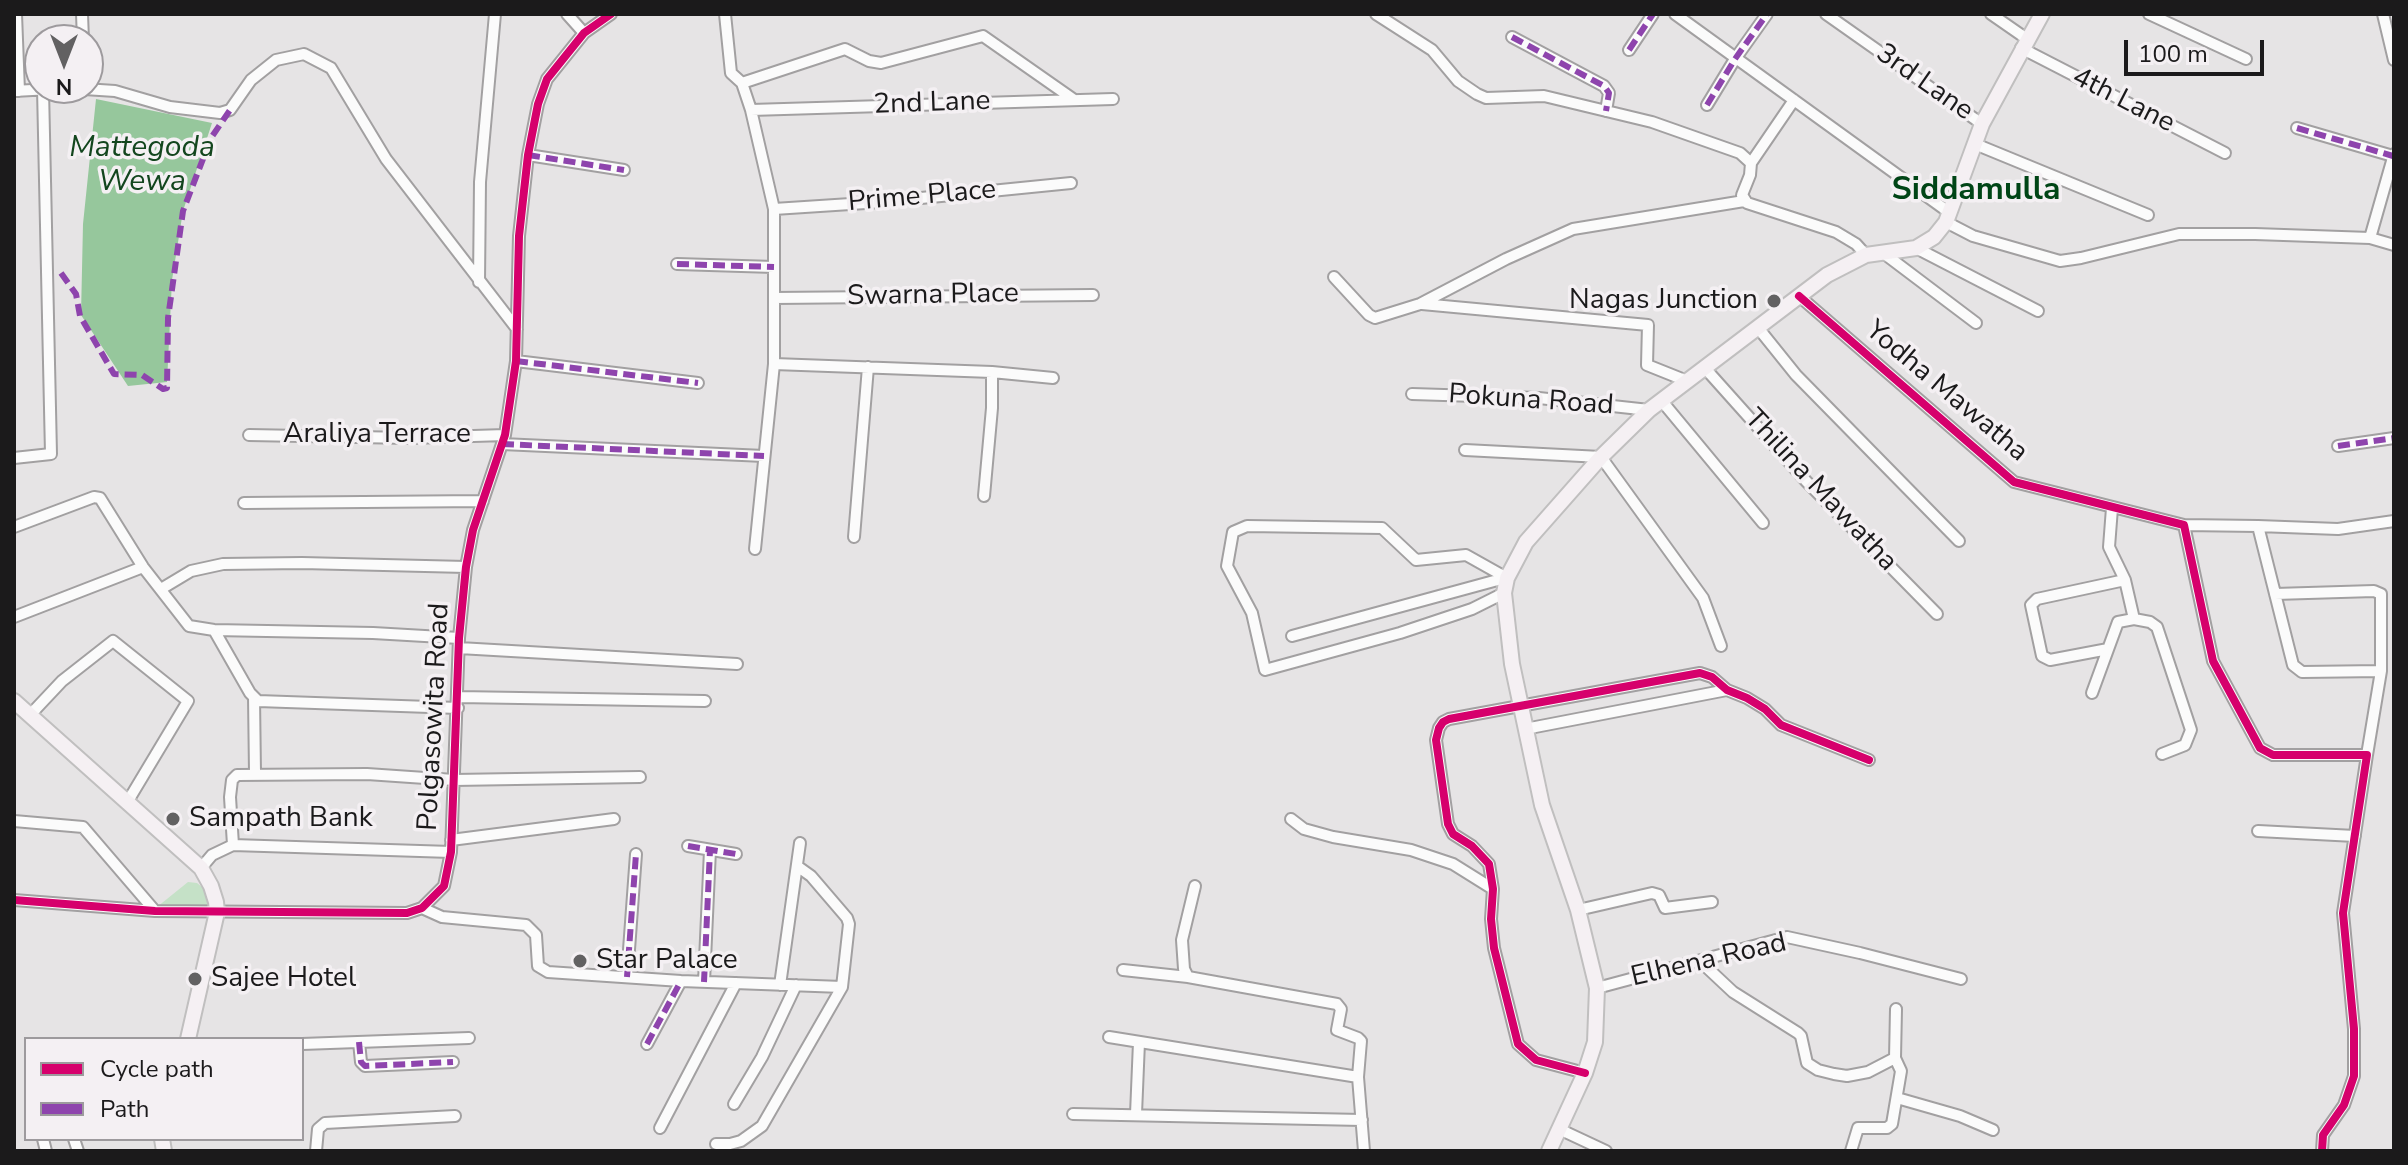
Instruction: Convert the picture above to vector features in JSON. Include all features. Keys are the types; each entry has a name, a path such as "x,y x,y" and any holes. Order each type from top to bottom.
{"main road":[{"path":"1549,1151 1585,1073 1595,1042 1597,988 1578,910 1542,805 1512,664 1505,583 1526,542 1601,457 1655,405 1827,275 1866,255 1916,248 1934,237 1948,218 1982,124 2042,14"},
{"path":"14,702 201,868 216,902 217,912 188,1037"}],"street":[{"path":"16,14 16,91"},
{"path":"479,282 480,182 495,14"},
{"path":"567,14 584,33"},
{"name":"Polgasowita Road","path":"422,908 444,886 451,852 459,643 466,567 473,530 504,440 516,361 519,236 528,155 538,104 547,79 584,33 611,14"},
{"path":"725,14 731,73 742,83 751,110 774,209 774,364 755,549"},
{"path":"1376,14 1432,50 1458,81 1486,98 1544,96 1652,122 1734,150 1751,163"},
{"path":"1629,50 1653,14"},
{"path":"1675,14 1973,236 2060,261 2179,234 2370,238 2394,245"},
{"path":"1707,105 1767,14"},
{"name":"3rd Lane","path":"1826,14 1982,124"},
{"name":"4th Lane","path":"1991,14 2024,43 2225,153"},
{"path":"2149,14 2246,59"},
{"path":"2383,14 2394,60"},
{"path":"742,83 845,49 869,61 881,63 983,36 1073,99"},
{"path":"1512,37 1604,86 1609,93 1606,111"},
{"path":"104,90 170,107 220,113 230,110 251,80 276,60 304,54 331,68 386,159 517,329"},
{"name":"2nd Lane","path":"751,110 1113,99"},
{"path":"1744,201 1743,190 1750,175 1751,163 1794,100"},
{"path":"14,458 51,454 43,104"},
{"path":"2297,128 2394,155 2370,238"},
{"path":"1975,144 2148,215"},
{"path":"528,155 624,170"},
{"name":"Prime Place","path":"774,209 1071,183"},
{"path":"1334,277 1375,318 1420,304 1506,259 1573,229 1744,201 1836,232 1856,244 1866,255"},
{"path":"1916,248 2038,311"},
{"path":"1882,252 1976,323"},
{"path":"677,264 774,267"},
{"name":"Swarna Place","path":"774,298 1093,295"},
{"name":"Yodha Mawatha","path":"1799,296 2014,482 2184,525 2338,529 2394,521"},
{"path":"1420,304 1648,325 1647,365 1687,381"},
{"path":"1759,329 1796,375 1959,541"},
{"path":"516,361 698,383"},
{"path":"774,364 992,372 1053,378"},
{"path":"854,537 868,367"},
{"name":"Thilina Mawatha","path":"1704,367 1806,481 1937,614"},
{"path":"984,496 992,372"},
{"name":"Pokuna Road","path":"1412,394 1655,405"},
{"path":"1655,405 1763,523"},
{"name":"Araliya Terrace","path":"249,435 504,440 764,456"},
{"path":"2338,446 2394,438"},
{"path":"1465,450 1601,457 1703,598 1721,646"},
{"path":"14,527 94,497 100,498 143,567 189,626 214,630 373,633 459,643 737,664"},
{"path":"244,503 483,501"},
{"path":"2112,508 2109,547 2125,580 2134,619"},
{"path":"2184,525 2213,661 2260,748 2273,755 2367,755"},
{"path":"1247,526 1382,528 1416,560 1466,555 1505,583 1472,609 1400,633 1265,670 1252,613 1227,566 1233,532 1247,526"},
{"path":"2258,526 2293,665 2302,672 2381,671"},
{"path":"161,589 191,571 223,564 466,567"},
{"path":"14,617 143,567"},
{"path":"2108,649 2050,660 2042,656 2031,605 2037,599 2125,580"},
{"path":"1292,636 1505,583"},
{"path":"2275,594 2374,591 2381,594 2381,671 2343,913 2354,1029 2354,1076 2344,1105 2323,1135 2322,1151"},
{"path":"2092,693 2118,622 2134,619 2150,622 2157,627 2191,730 2185,745 2162,754"},
{"path":"214,630 254,697 258,701 276,704 705,701"},
{"path":"30,715 62,681 113,641 188,701 128,801"},
{"path":"1585,1073 1536,1060 1518,1044 1494,948 1491,919 1493,889 1489,864 1450,829 1436,740 1439,728 1449,719 1691,673 1712,677 1727,690 1756,703 1781,725 1797,733 1869,760"},
{"path":"1525,729 1727,690"},
{"path":"254,697 255,773"},
{"path":"233,845 230,797 232,780 237,775 367,774 454,780 640,777"},
{"path":"451,840 614,819"},
{"path":"1291,819 1304,829 1411,850 1453,864 1493,889"},
{"path":"14,821 83,827 155,911"},
{"path":"2258,831 2355,836"},
{"path":"780,985 800,843"},
{"path":"201,868 212,855 233,845 451,852"},
{"path":"688,846 736,854"},
{"path":"704,982 710,850"},
{"path":"627,977 636,854"},
{"path":"716,1144 741,1141 762,1126 842,987 850,931 847,918 811,876 797,866"},
{"path":"1188,977 1184,969 1182,940 1195,886"},
{"path":"1578,910 1652,893 1659,895 1665,908 1712,902"},
{"path":"14,900 155,911 407,913 422,908 442,917 526,925 536,935 535,960 548,972 842,987"},
{"name":"Elhena Road","path":"1597,988 1787,937 1961,979"},
{"path":"1701,962 1733,992 1798,1033 1811,1067 1847,1076 1868,1072 1895,1058"},
{"path":"1123,970 1188,977 1337,1004 1341,1009 1337,1030 1361,1041 1358,1077 1364,1151"},
{"path":"647,1044 681,981"},
{"path":"660,1128 736,983"},
{"path":"734,1104 762,1057 796,985"},
{"path":"1851,1151 1858,1128 1891,1127 1895,1117 1901,1071 1895,1058 1896,1009"},
{"path":"1109,1037 1358,1077"},
{"path":"304,1044 469,1038"},
{"path":"359,1042 361,1062 365,1066 453,1062"},
{"path":"1136,1114 1139,1042"},
{"path":"1897,1098 1960,1116 1993,1130"},
{"path":"1073,1114 1362,1120"},
{"path":"316,1151 317,1132 325,1123 455,1116"},
{"path":"1559,1129 1606,1151"}],"shaded area":[{"path":"188,882 197,883 207,891 215,910 157,907"}],"water":[{"name":"Mattegoda Wewa","path":"104,101 212,123 183,211 172,280 167,382 128,386 81,315 83,224 95,104 104,104"}],"marked path":[{"path":"1629,50 1653,14"},
{"path":"1707,105 1767,14"},
{"path":"1512,37 1604,86 1609,93 1606,111"},
{"path":"61,273 76,294 80,316 114,374 142,375 163,389 167,388 168,318 183,211 211,138 230,110"},
{"path":"2297,128 2393,156"},
{"path":"528,155 624,170"},
{"path":"677,264 774,267"},
{"path":"516,361 698,383"},
{"path":"2338,446 2394,438"},
{"path":"502,444 764,456"},
{"path":"688,846 736,854"},
{"path":"704,982 710,850"},
{"path":"627,977 636,854"},
{"path":"647,1044 681,981"},
{"path":"359,1042 361,1062 365,1066 453,1062"}],"cycle path":[{"path":"14,900 155,911 407,913 422,908 444,886 451,852 459,638 466,567 473,530 505,435 516,361 519,236 528,155 538,104 547,79 584,33 611,14"},
{"path":"1799,296 2014,482 2184,525 2213,661 2260,748 2273,755 2367,755 2343,913 2354,1029 2354,1076 2344,1105 2323,1135 2322,1151"},
{"path":"1585,1073 1536,1060 1518,1044 1494,948 1491,919 1493,889 1489,864 1472,846 1453,834 1448,824 1436,740 1443,722 1700,673 1765,709 1781,725 1869,760"}],"place":[{"name":"Nagas Junction","path":"1774,301"},
{"name":"Sampath Bank","path":"173,819"},
{"name":"Star Palace","path":"580,961"},
{"name":"Sajee Hotel","path":"195,979"}],"district":[{"name":"Siddamulla","path":"1976,191"}]}
